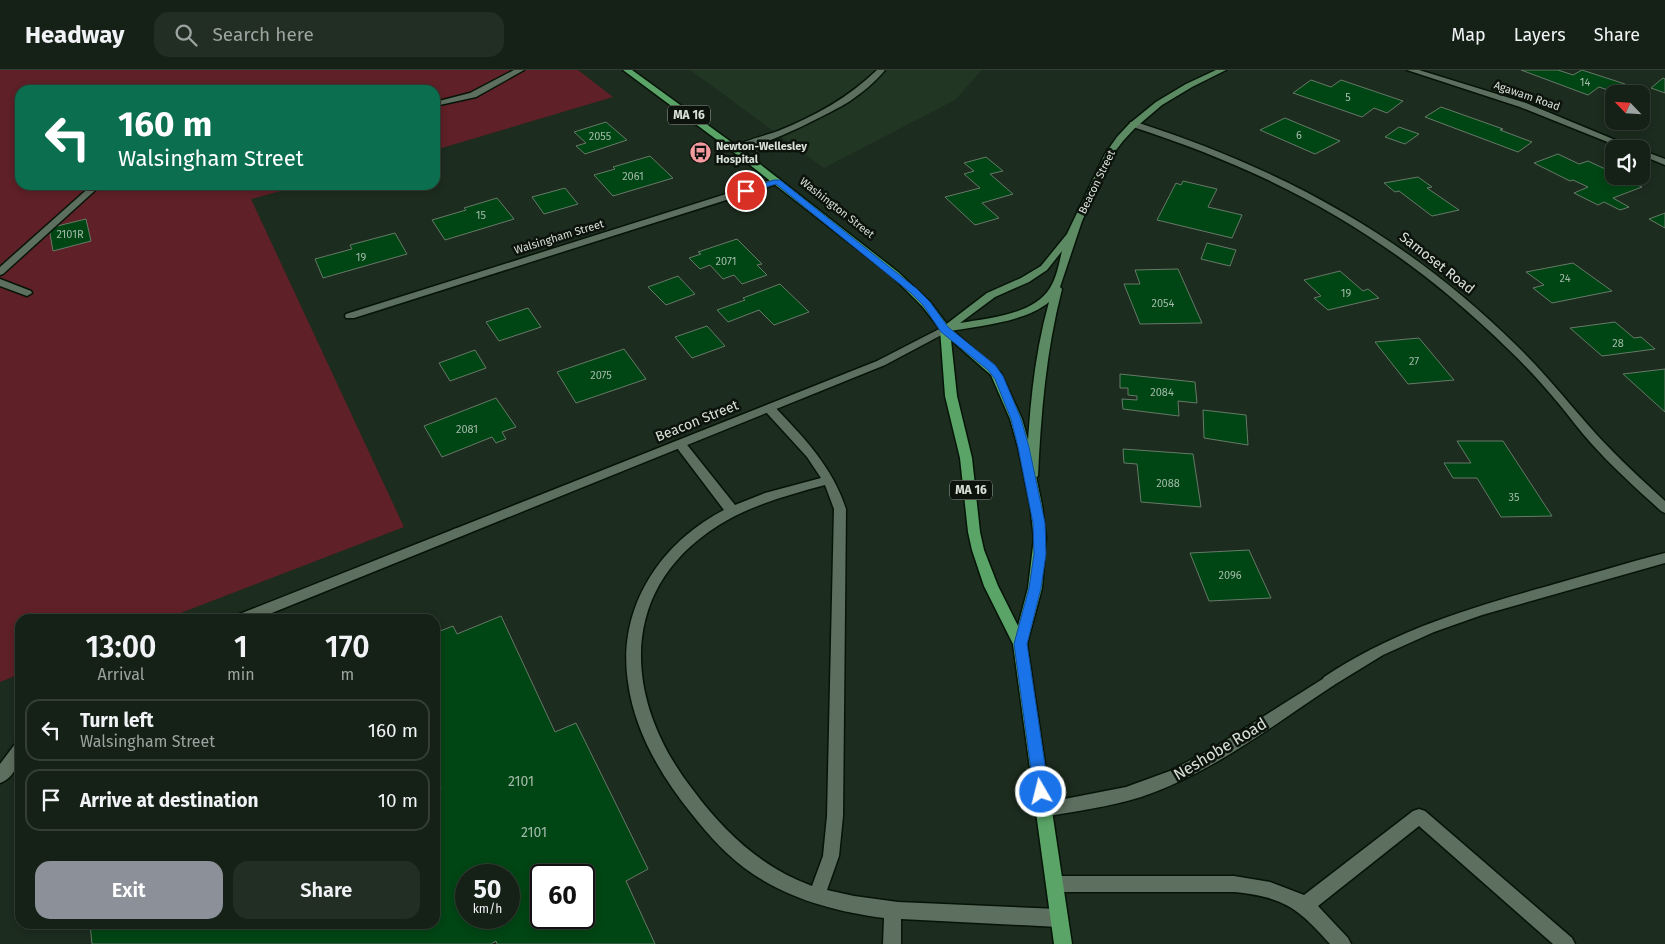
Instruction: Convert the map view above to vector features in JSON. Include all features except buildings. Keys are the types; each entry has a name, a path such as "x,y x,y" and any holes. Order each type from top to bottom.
{"main road":[{"name":"Washington Street","path":"627,70 735,149 910,287 926,304 945,330 992,368 999,379 1016,419 1032,481 1039,523 1040,554 1035,588 1020,644"},
{"name":"Beacon Street","path":"945,330 1014,314 1035,306 1048,297 1059,283 1073,231 1110,154 1133,124 1164,98 1222,70"},
{"name":"Beacon Street","path":"945,330 991,296 1025,280 1044,268 1073,231"},
{"path":"1032,481 1039,374 1047,325 1059,283"},
{"name":"Washington Street","path":"945,330 951,396 966,458 974,532 978,550 991,586 1020,644 1063,944"}],"street":[{"path":"440,103 473,95 520,70"},
{"path":"735,149 782,133 825,113 854,94 881,70"},
{"name":"Agawam Road","path":"1411,70 1516,103 1610,140"},
{"name":"Samoset Road","path":"1133,124 1212,150 1275,178 1355,221 1404,254 1449,289 1510,345 1548,384 1593,438 1665,508"},
{"path":"1650,156 1665,162"},
{"name":"Walsingham Street","path":"350,316 777,182"},
{"path":"0,272 91,190"},
{"path":"0,282 27,292"},
{"name":"Beacon Street","path":"254,614 881,363 945,330"},
{"path":"769,408 813,456 830,480 838,502 840,524 835,816 831,856 818,896"},
{"path":"680,444 733,512"},
{"path":"830,480 781,492 714,522 693,536 661,570 649,590 634,632 633,676 638,700 646,722 672,776 716,830 739,853 788,884 818,896 893,912 1059,918"},
{"name":"Neshobe Road","path":"1044,810 1124,795 1151,787 1181,774 1210,758 1385,646 1428,627 1484,608 1665,558"},
{"path":"0,776 15,756"},
{"path":"1304,906 1419,816 1566,944"},
{"path":"1055,884 1257,886 1282,894 1304,906 1342,944"},
{"path":"892,944 893,912"}],"shaded area":[{"path":"0,70 578,70 613,97 440,149 440,85 15,85 15,190 284,190 251,199 404,527 178,614 15,614 15,676 0,682"},
{"path":"690,70 982,70 955,100 824,168"}],"place":[{"name":"Newton-Wellesley Hospital","path":"700,152"}],"route":[{"path":"746,191 777,182 870,254 914,291 945,330 992,368 999,379 1016,419 1024,447 1039,523 1040,554 1035,588 1020,644 1041,792"}]}
